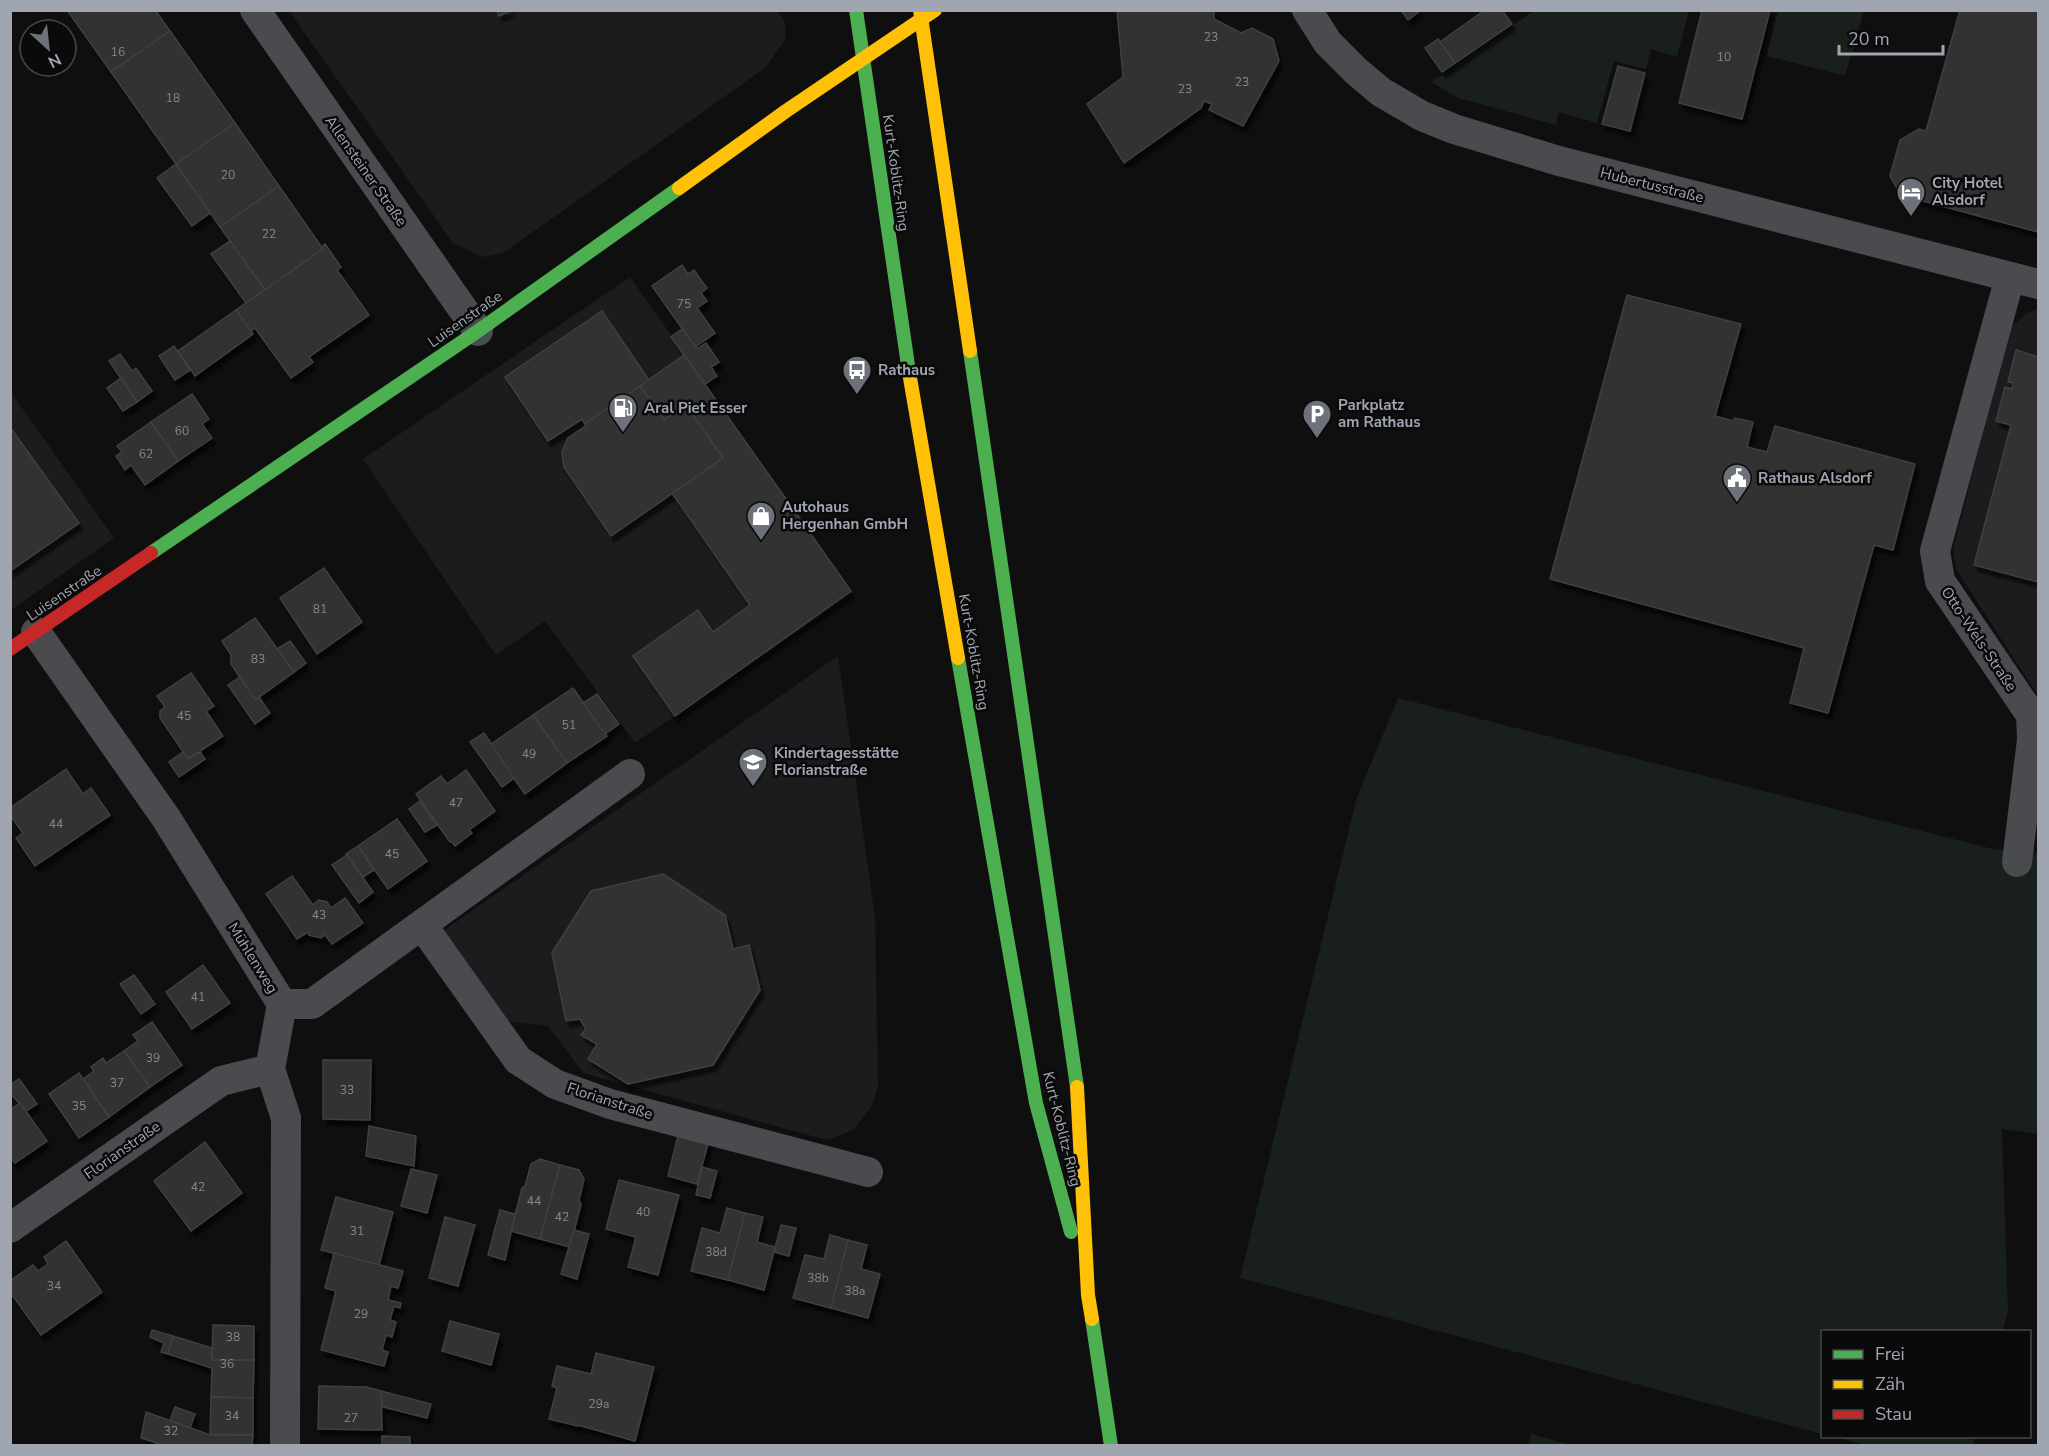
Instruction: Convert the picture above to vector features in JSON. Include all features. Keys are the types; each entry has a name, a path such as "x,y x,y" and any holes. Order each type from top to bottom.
{"main road":[{"name":"Kurt-Koblitz-Ring","path":"856,10 910,381 1034,1091 1088,1295"},
{"name":"Luisenstraße","path":"10,649 478,331 921,15 935,10"},
{"name":"Kurt-Koblitz-Ring","path":"921,15 1078,1093 1088,1295 1111,1446"}],"street":[{"name":"Allensteiner Straße","path":"255,10 478,331"},
{"name":"Hubertusstraße","path":"1307,10 1328,43 1381,92 1422,116 1454,129 1559,161 2038,284"},
{"name":"Otto-Wels-Straße","path":"2010,277 1935,551 1940,581 2031,715 2032,740 2017,862"},
{"name":"Mühlenweg","path":"36,632 166,818 282,1004 270,1069 286,1118 285,1446"},
{"path":"282,1004 312,1004 630,774"},
{"name":"Florianstraße","path":"422,925 518,1060 555,1084 610,1104 868,1172"},
{"name":"Florianstraße","path":"10,1228 220,1081 270,1069"}],"shaded area":[{"path":"1535,10 1689,11 1677,57 1651,49 1646,69 1614,61 1597,123 1559,112 1556,125 1458,98 1431,82"},
{"path":"289,11 777,11 785,22 785,40 765,68 503,253 482,257 453,243"},
{"path":"1778,11 1864,11 1845,76 1767,56"},
{"path":"630,277 854,593 635,743 545,621 496,655 363,459"},
{"path":"2038,309 2038,696 1956,569 1953,550 2010,328 2027,313"},
{"path":"10,391 114,538 11,610 10,610"},
{"name":"Kindertagesstätte Florianstraße","path":"838,656 875,917 878,1087 872,1106 853,1130 827,1140 583,1073 548,1026 505,1021 443,931"},
{"path":"1398,698 1993,849 2038,853 2038,1134 2002,1129 2008,1310 2003,1330 1821,1330 1821,1434 1240,1278 1356,800"},
{"path":"1531,1434 1571,1445 1528,1445"},
{"path":"1837,1438 1975,1438 1972,1446 1867,1445"}],"building":[{"path":"67,10 155,10 170,31 111,72 78,26 78,18 73,18"},
{"path":"497,10 513,10 499,16"},
{"path":"1117,10 1214,10 1214,19 1241,33 1252,28 1273,39 1279,61 1243,126 1209,110 1212,104 1204,101 1201,108 1124,163 1087,104 1123,77"},
{"path":"1401,10 1421,10 1408,20"},
{"path":"1485,10 1502,10 1512,24 1455,63 1440,42"},
{"path":"1702,10 1770,10 1742,119 1679,103"},
{"path":"1960,10 2038,10 2038,232 1901,195 1890,176 1900,140 1919,129 1926,131"},
{"path":"170,31 235,123 176,164 111,72"},
{"path":"1438,39 1455,63 1442,72 1425,48"},
{"path":"1618,66 1645,73 1630,131 1602,124"},
{"path":"235,123 279,186 220,227 176,164"},
{"path":"176,164 210,213 192,226 157,178"},
{"path":"279,186 323,249 265,290 220,227"},
{"path":"230,241 265,290 246,303 211,254"},
{"path":"325,244 341,267 337,270 369,315 309,357 313,362 291,378 255,328 251,331 236,310 323,249"},
{"path":"682,265 688,274 694,270 707,288 701,293 707,301 697,308 715,333 695,347 652,286"},
{"name":"Rathaus Alsdorf","path":"1627,295 1741,324 1715,416 1733,421 1735,418 1753,422 1747,447 1767,452 1775,426 1915,464 1893,550 1874,545 1828,713 1790,703 1804,648 1550,579"},
{"path":"236,310 253,334 195,376 178,351"},
{"path":"602,311 649,380 585,424 582,419 548,441 505,377"},
{"path":"682,329 697,349 706,343 719,362 711,367 717,376 705,384 671,337"},
{"path":"174,346 190,370 175,380 159,356"},
{"path":"2016,350 2038,357 2038,582 1974,565 2011,425 1996,421 2005,387 2012,389 2013,383 2008,382"},
{"path":"120,354 132,371 136,368 152,391 137,402 109,361"},
{"name":"Autohaus Hergenhan GmbH","path":"684,355 851,591 675,716 633,656 698,610 713,632 750,605 672,493 723,458 686,405 664,420 640,386"},
{"path":"121,378 137,402 123,411 107,388"},
{"path":"640,386 664,420 686,405 723,458 611,536 564,467 562,452 568,438"},
{"path":"192,394 209,419 202,424 212,438 178,461 151,422"},
{"path":"151,422 178,461 145,485 131,465 125,470 116,456 122,452 117,446"},
{"path":"10,427 79,523 10,571"},
{"path":"324,568 362,622 317,654 280,598"},
{"path":"255,618 294,672 255,700 231,664 231,655 222,641"},
{"path":"290,641 306,663 294,672 277,649"},
{"path":"191,673 214,706 206,711 223,736 188,759 160,718 160,711 165,707 157,696"},
{"path":"240,677 255,700 259,697 270,713 255,724 228,685"},
{"path":"573,688 607,736 567,763 533,715"},
{"path":"597,694 619,724 605,734 583,703"},
{"path":"533,715 567,763 525,794 490,745"},
{"path":"484,733 514,778 502,787 470,742"},
{"path":"183,752 188,759 200,752 205,759 179,777 169,762"},
{"path":"66,769 83,794 91,788 110,815 35,866 16,838 23,833 10,815 10,808"},
{"path":"466,770 495,811 469,830 472,833 455,846 416,794 441,776 447,784"},
{"path":"420,801 437,825 425,832 409,809"},
{"path":"397,819 427,861 388,889 358,846"},
{"path":"358,846 374,870 363,877 346,854"},
{"path":"347,855 373,892 359,903 332,865"},
{"path":"663,874 725,915 733,949 749,945 760,990 713,1065 628,1084 588,1059 597,1044 581,1035 586,1029 580,1019 566,1021 552,953 591,891"},
{"path":"292,876 313,905 319,900 327,902 331,908 345,898 363,923 332,944 325,935 321,938 309,935 308,932 297,939 266,894"},
{"path":"203,965 230,1003 192,1029 166,992"},
{"path":"134,975 155,1004 141,1014 120,984"},
{"path":"152,1022 182,1065 150,1087 124,1051 138,1041 133,1035"},
{"path":"124,1051 150,1087 109,1117 83,1079 94,1071 91,1067 103,1058 106,1063"},
{"path":"323,1060 371,1060 370,1120 323,1119"},
{"path":"79,1073 109,1117 79,1138 49,1094"},
{"path":"19,1079 37,1104 26,1111 10,1093 10,1085"},
{"path":"20,1103 47,1141 15,1163 10,1156 10,1110"},
{"path":"369,1126 416,1136 414,1166 366,1156"},
{"path":"679,1132 709,1140 697,1184 668,1176"},
{"path":"205,1142 242,1193 191,1231 154,1181"},
{"path":"540,1159 560,1165 540,1239 511,1231 531,1164"},
{"path":"560,1165 579,1170 584,1179 579,1200 581,1204 570,1247 540,1239"},
{"path":"702,1167 717,1171 710,1198 696,1195"},
{"path":"411,1169 437,1175 427,1213 401,1206"},
{"path":"619,1180 679,1195 658,1275 628,1267 636,1237 606,1229"},
{"path":"336,1197 393,1212 379,1265 321,1250"},
{"path":"727,1208 745,1213 728,1280 691,1271 702,1228 720,1233"},
{"path":"500,1210 515,1214 505,1260 488,1255"},
{"path":"745,1213 763,1217 757,1242 775,1247 764,1290 728,1280"},
{"path":"445,1217 475,1225 458,1286 429,1278"},
{"path":"781,1225 796,1228 789,1256 774,1252"},
{"path":"574,1230 589,1234 577,1279 561,1274"},
{"path":"830,1235 848,1240 831,1308 793,1298 805,1255 824,1259"},
{"path":"848,1240 867,1245 861,1269 880,1274 868,1318 831,1308"},
{"path":"66,1241 102,1292 41,1335 10,1292 10,1281 33,1265 38,1271 48,1264 44,1257"},
{"path":"334,1253 403,1271 398,1288 391,1286 388,1300 401,1303 400,1308 394,1306 390,1320 396,1322 392,1337 386,1335 382,1350 388,1352 384,1366 321,1350 336,1291 325,1288"},
{"path":"450,1321 499,1334 491,1365 442,1351"},
{"path":"213,1325 254,1326 254,1360 212,1360"},
{"path":"152,1330 173,1336 168,1354 161,1352 164,1343 150,1337"},
{"path":"173,1336 212,1348 212,1360 254,1360 253,1398 211,1397 212,1368 168,1354"},
{"path":"596,1353 654,1367 635,1441 549,1419 557,1388 552,1386 557,1366 591,1374"},
{"path":"319,1386 366,1387 381,1391 382,1430 318,1429"},
{"path":"381,1391 431,1404 427,1418 383,1407"},
{"path":"211,1397 253,1398 253,1435 210,1434"},
{"path":"175,1407 195,1414 190,1428 170,1421"},
{"path":"146,1412 210,1435 253,1435 252,1446 185,1446 180,1444 180,1446 157,1446 157,1443 141,1438"},
{"path":"382,1436 410,1437 410,1446 382,1446"}],"traffic: fast":[{"path":"856,10 909,372"},
{"path":"151,553 478,331 679,188"},
{"path":"970,351 1077,1087"},
{"path":"958,658 1036,1103 1071,1232"},
{"path":"1092,1319 1111,1446"}],"traffic: slow":[{"path":"920,10 970,351"},
{"path":"679,188 786,111 935,10"},
{"path":"909,372 958,658"},
{"path":"1077,1087 1088,1295 1092,1319"}],"traffic: jam":[{"path":"10,649 151,553"}],"place":[{"name":"City Hotel Alsdorf","path":"1911,218"},
{"name":"Rathaus","path":"857,396"},
{"name":"Aral Piet Esser","path":"623,434"},
{"name":"Parkplatz am Rathaus","path":"1317,440"},
{"name":"Rathaus Alsdorf","path":"1737,504"},
{"name":"Autohaus Hergenhan GmbH","path":"761,542"},
{"name":"Kindertagesstätte Florianstraße","path":"753,788"}]}
